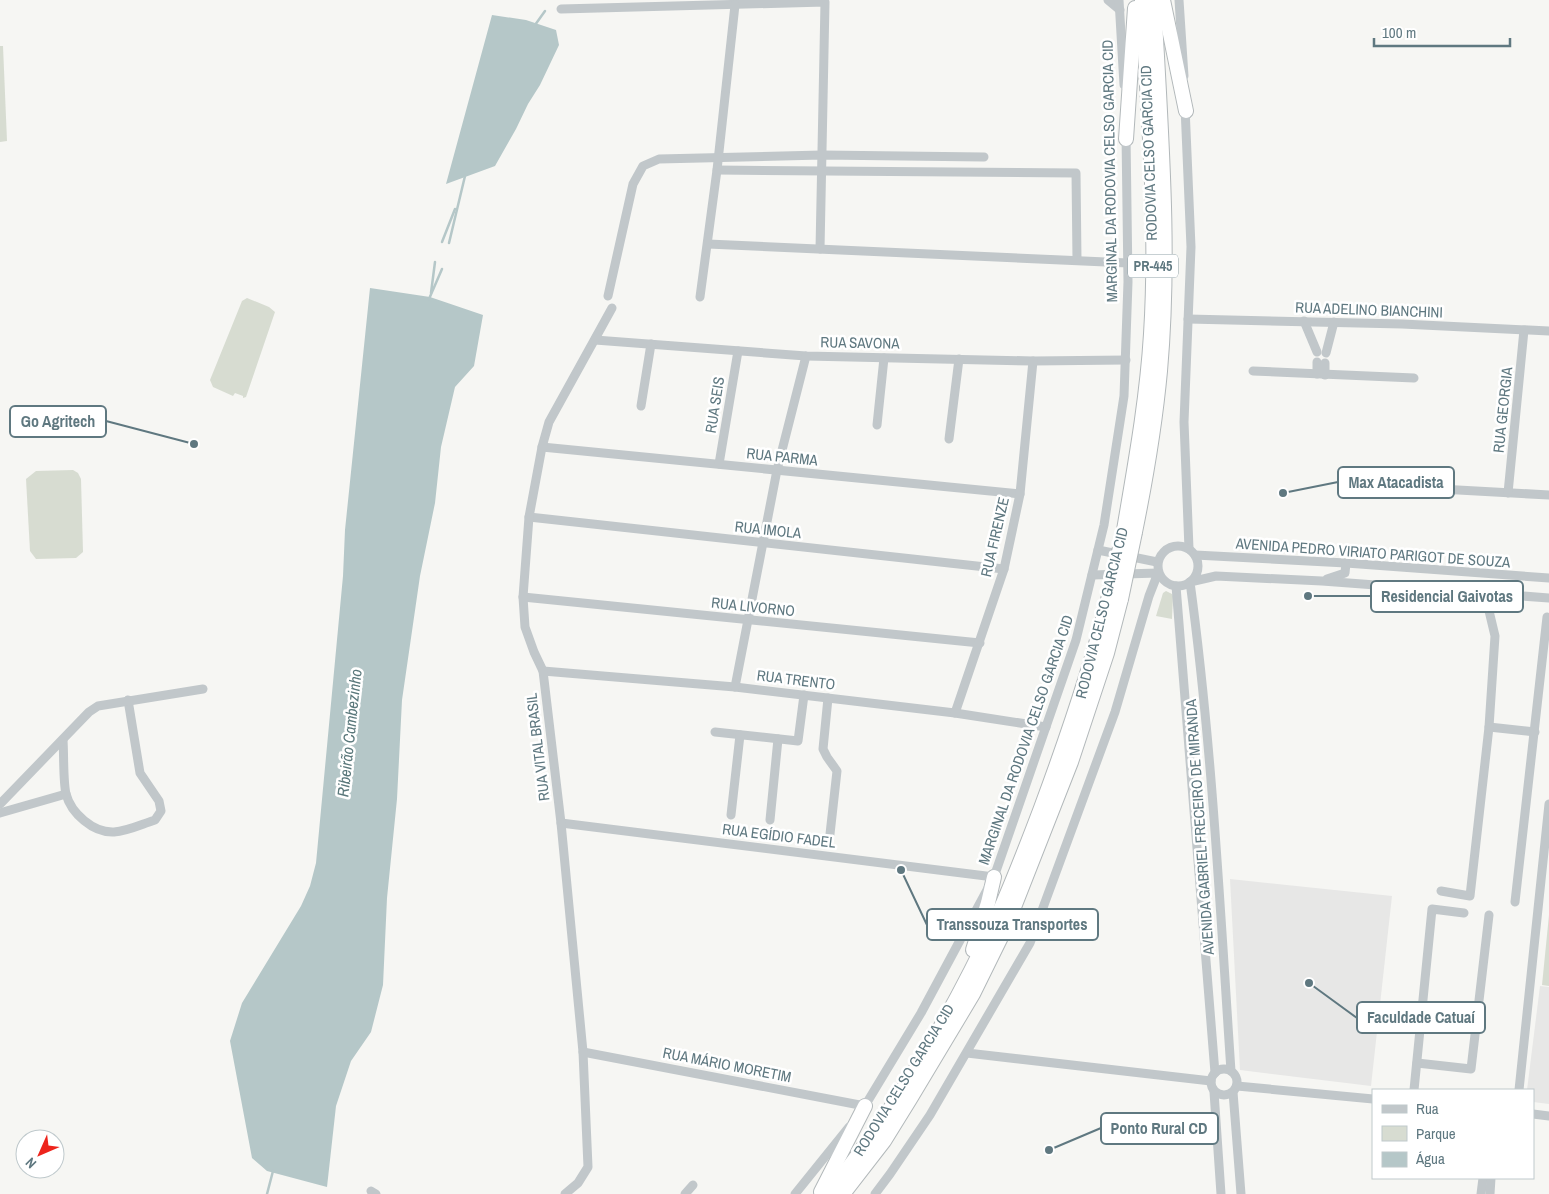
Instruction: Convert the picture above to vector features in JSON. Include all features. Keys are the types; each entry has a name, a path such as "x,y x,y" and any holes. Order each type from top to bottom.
{"highway":[{"path":"1126,139 1136,0"},
{"name":"RODOVIA CELSO GARCIA CID","path":"1129,531 1151,333 1153,226 1142,0"},
{"name":"RODOVIA CELSO GARCIA CID","path":"843,1194 884,1141 945,1042 973,994 1007,925 1071,762 1107,653 1115,597 1129,531 1148,466 1160,369 1164,285 1163,156 1154,0"},
{"path":"1163,0 1186,111"},
{"name":"RODOVIA CELSO GARCIA CID","path":"828,1194 895,1100 932,1041 982,947 1013,879 1064,746 1115,597"},
{"path":"960,990 988,903 994,876"},
{"path":"820,1194 866,1106"},
{"path":"850,1194 863,1168"}],"street":[{"path":"1108,0 1120,10"},
{"name":"MARGINAL DA RODOVIA CELSO GARCIA CID","path":"795,1194 866,1106 921,1014 994,876 1076,640 1104,525 1124,396 1128,263 1126,139 1119,0"},
{"path":"1092,575 1158,573 1167,583 1181,586 1190,582 1198,569 1192,552 1184,422 1191,247 1186,111 1179,0"},
{"path":"561,9 825,2 820,249"},
{"path":"700,297 717,170 734,5"},
{"path":"608,296 633,184 643,166 659,159 822,155 984,157"},
{"path":"717,170 1076,173 1077,260"},
{"path":"708,244 1128,263"},
{"name":"RUA VITAL BRASIL","path":"565,1194 578,1183 588,1167 583,1052 561,824 543,671 525,626 523,597 529,517 542,447 549,422 612,308"},
{"name":"RUA ADELINO BIANCHINI","path":"1188,319 1402,324 1549,331"},
{"path":"1304,321 1322,358"},
{"path":"1321,374 1322,358 1334,322"},
{"name":"RUA GEORGIA","path":"1508,493 1524,330"},
{"name":"RUA SAVONA","path":"595,340 806,356 1033,361 1126,360"},
{"path":"641,406 651,344"},
{"name":"RUA SEIS","path":"719,464 738,350"},
{"path":"735,687 777,470 806,356"},
{"path":"877,425 884,358"},
{"path":"948,439 959,359"},
{"name":"RUA FIRENZE","path":"955,713 1004,569 1020,494 1033,361"},
{"path":"1253,371 1414,378"},
{"name":"RUA PARMA","path":"542,447 1020,494"},
{"path":"1440,489 1549,495"},
{"name":"RUA IMOLA","path":"529,517 1004,569"},
{"path":"875,1194 930,1114 1030,943 1115,712 1149,596 1158,573 1158,562 1161,554 1168,548 1176,545 1192,552"},
{"path":"1098,550 1158,562"},
{"name":"AVENIDA PEDRO VIRIATO PARIGOT DE SOUZA","path":"1192,552 1549,578"},
{"path":"1322,580 1345,573 1346,563"},
{"name":"AVENIDA PEDRO VIRIATO PARIGOT DE SOUZA","path":"1190,582 1216,576 1322,580 1549,598"},
{"name":"AVENIDA GABRIEL FRECEIRO DE MIRANDA","path":"1190,582 1206,720 1231,1071"},
{"name":"AVENIDA GABRIEL FRECEIRO DE MIRANDA","path":"1176,586 1213,1077"},
{"path":"1441,891 1470,896 1489,728 1495,636 1485,594"},
{"name":"RUA LIVORNO","path":"523,597 980,643"},
{"path":"1515,902 1547,617"},
{"name":"RUA TRENTO","path":"543,671 735,687 955,713 1046,726"},
{"path":"0,804 89,712 98,706 203,689"},
{"path":"715,732 798,741 804,695"},
{"path":"828,698 823,749 837,771 830,834"},
{"path":"63,740 66,794 74,810 86,822 96,828 113,832 155,820 160,811 159,801 140,773 128,700"},
{"path":"1489,728 1535,732"},
{"path":"731,815 740,735"},
{"path":"770,820 778,739"},
{"path":"0,813 66,794"},
{"path":"1519,1089 1549,804"},
{"name":"RUA EGÍDIO FADEL","path":"561,824 994,876"},
{"path":"1414,1089 1432,909 1464,913"},
{"path":"1417,1064 1470,1070 1489,915"},
{"name":"RUA MÁRIO MORETIM","path":"583,1052 866,1106"},
{"path":"967,1053 1213,1077 1223,1069 1231,1071 1237,1078 1235,1089 1241,1194"},
{"path":"1213,1077 1221,1194"},
{"path":"1214,1092 1224,1096 1235,1089 1372,1099"},
{"path":"1534,1114 1549,1116"},
{"path":"1481,1194 1483,1179"},
{"path":"1490,1194 1491,1179"},
{"path":"685,1194 693,1185"}],"shaded area":[{"path":"1230,879 1392,896 1371,1086 1240,1070"},
{"path":"1540,986 1549,987 1549,1104 1534,1102 1534,1089 1527,1089"}],"green space":[{"path":"0,46 3,46 7,141 0,142"},
{"path":"247,298 269,307 275,312 246,397 243,398 243,396 235,393 233,396 213,387 210,380 242,301"},
{"path":"73,470 78,473 81,479 83,552 76,558 36,559 30,551 26,479 36,471"},
{"path":"1166,591 1173,596 1172,619 1156,616 1163,593"},
{"path":"1549,915 1549,986 1542,985"}],"water":[{"path":"492,15 526,20 556,30 559,45 540,85 495,166 446,184"},
{"path":"370,288 430,297 483,315 474,366 455,387 441,447 435,503 420,576 402,700 397,799 387,898 383,985 371,1032 351,1061 336,1106 327,1187 267,1171 252,1158 230,1041 242,1003 301,906 310,886 316,863 343,576 345,530"}],"waterway":[{"name":"Ribeirão Cambezinho","path":"535,25 545,11"},
{"name":"Ribeirão Cambezinho","path":"449,243 465,176"},
{"path":"442,242 455,209"},
{"path":"431,293 435,262"},
{"name":"Ribeirão Cambezinho","path":"429,299 442,269"},
{"name":"Ribeirão Cambezinho","path":"267,1194 273,1171"}],"place":[{"name":"Go Agritech","path":"194,444"},
{"name":"Max Atacadista","path":"1283,493"},
{"name":"Residencial Gaivotas","path":"1308,596"},
{"name":"Transsouza Transportes","path":"901,870"},
{"name":"Faculdade Catuaí","path":"1309,983"},
{"name":"Ponto Rural CD","path":"1049,1150"}]}
